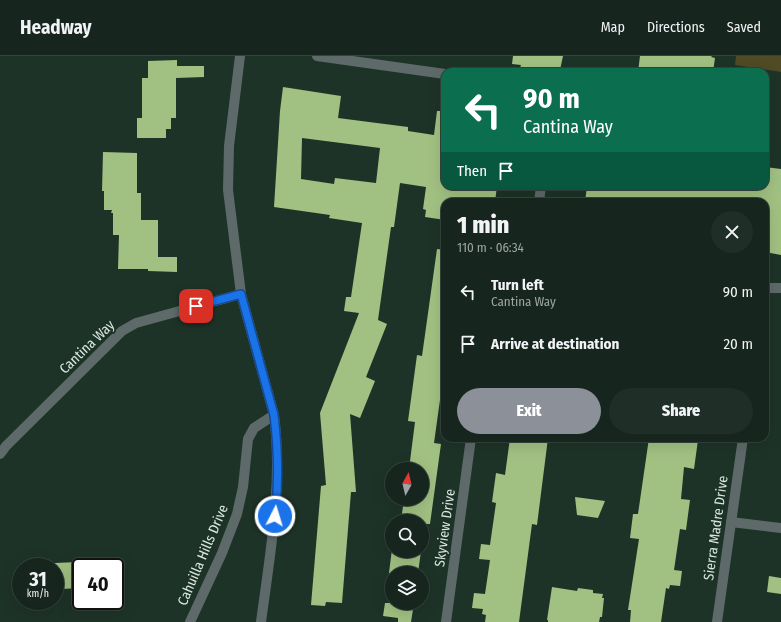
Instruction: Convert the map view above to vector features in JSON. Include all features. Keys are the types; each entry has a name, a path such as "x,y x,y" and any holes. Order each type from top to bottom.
{"street":[{"path":"240,56 229,146 228,190 241,294 274,415 276,436 277,500 261,622"},
{"path":"317,56 441,73"},
{"path":"769,288 781,288"},
{"name":"Cantina Way","path":"0,454 6,446 122,331 136,324 241,294"},
{"name":"Cahuilla Hills Drive","path":"190,622 222,553 237,514 243,487 248,439 254,428 274,415"},
{"name":"Skyview Drive","path":"446,622 470,442"},
{"name":"Sierra Madre Drive","path":"717,622 742,442"},
{"path":"731,522 781,528"}],"shaded area":[{"path":"736,56 781,56 781,72 769,70 769,68 755,68 735,65"}],"building":[{"path":"513,56 563,56 560,68 520,68 521,65 512,64"},
{"path":"640,56 712,56 711,57 715,58 714,68 638,68"},
{"path":"177,60 177,66 204,66 204,77 176,78 176,118 171,118 171,129 166,129 166,138 137,138 137,118 142,118 142,78 148,78 148,61"},
{"path":"283,87 341,96 338,118 408,127 408,131 434,135 437,111 441,111 441,190 496,190 496,198 441,198 441,219 425,217 426,210 423,209 426,187 400,183 394,227 391,227 378,320 387,324 366,377 375,381 360,418 350,414 356,492 351,492 342,603 326,602 325,606 311,605 321,486 326,485 320,413 359,313 344,311 346,297 351,297 362,223 329,218 330,215 274,207","holes":["302,138 380,148 376,183 335,178 334,184 301,179"]},
{"path":"103,152 137,153 137,193 141,193 141,220 158,220 158,257 177,257 177,272 148,271 148,269 118,269 119,235 113,235 112,210 104,210 104,191 102,191"},
{"path":"769,168 781,169 781,255 769,253 769,198 586,198 586,190 769,190"},
{"path":"437,249 441,250 441,393 434,443 441,444 430,524 429,514 402,514 403,506 429,506 429,462 410,462 415,422 408,421 417,355 422,356"},
{"path":"509,442 547,442 537,525 532,524 519,622 485,622 486,615 482,614 483,609 472,608 474,593 485,594 490,560 479,559 481,544 490,545 496,503 492,502 496,473 505,475"},
{"path":"648,442 698,442 694,469 684,467 681,499 690,500 686,530 680,529 674,570 682,571 680,586 670,585 669,589 666,588 661,622 630,622 631,610 628,610 639,539 630,538 633,514 638,514"},
{"path":"575,497 605,501 598,518 577,515"},
{"path":"391,558 420,558 419,566 390,566"},
{"path":"72,562 72,588 64,589 64,563"},
{"path":"769,576 781,578 781,594 767,592"},
{"path":"552,587 577,591 578,588 593,590 593,593 603,594 602,617 600,617 599,622 548,622 547,620"},
{"path":"385,603 385,610 413,610 411,622 398,622 398,618 383,616"}],"route":[{"path":"196,306 241,294 274,415 276,436 277,500 275,516"}]}
